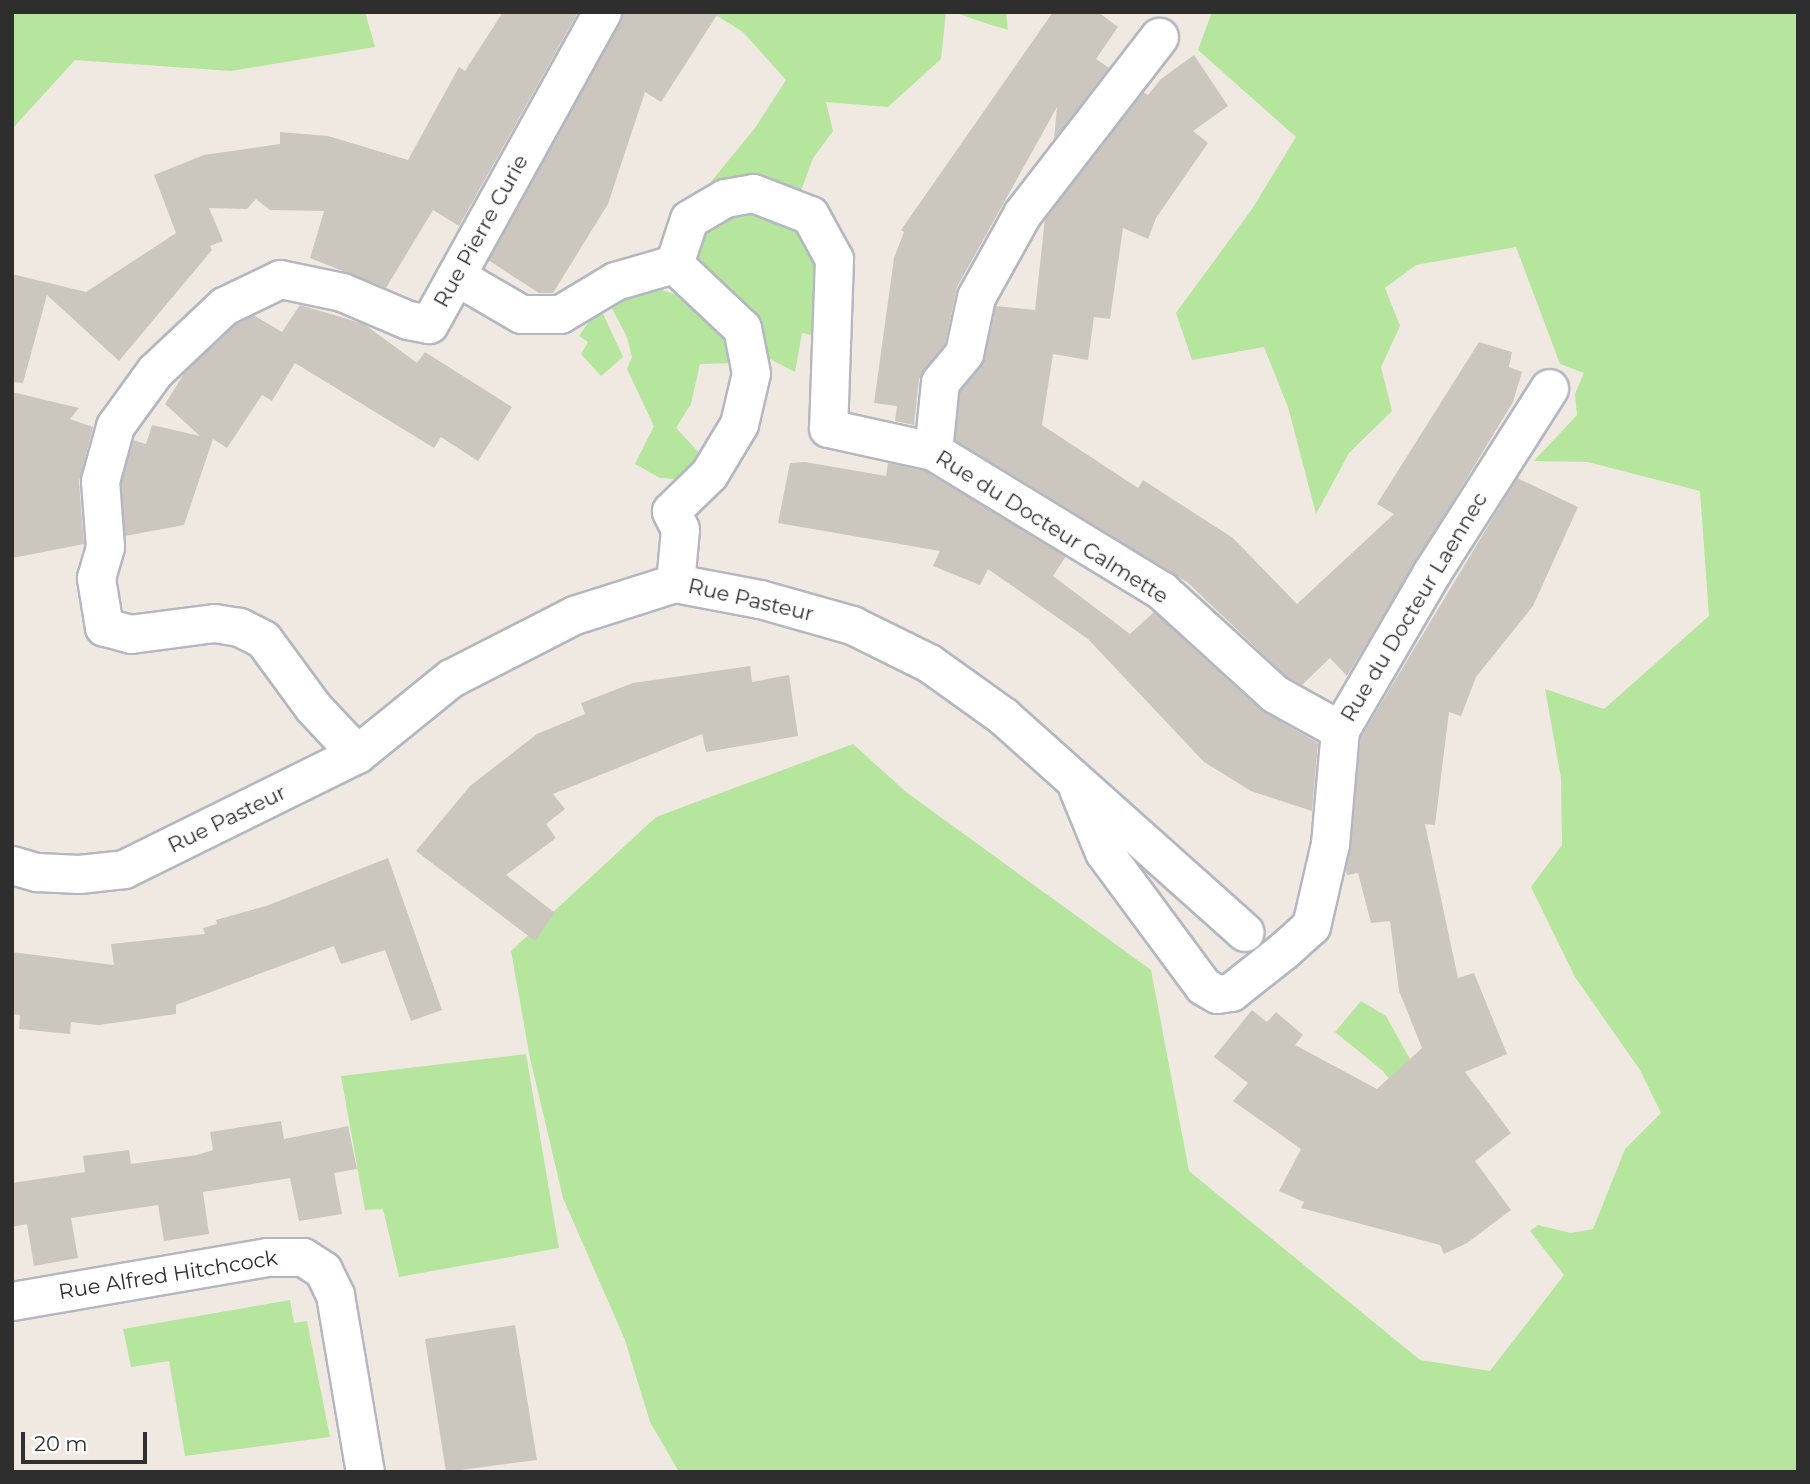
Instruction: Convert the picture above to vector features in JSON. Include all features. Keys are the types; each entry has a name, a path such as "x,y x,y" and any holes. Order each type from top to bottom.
{"street":[{"name":"Rue Pierre Curie","path":"357,754 313,707 263,639 239,627 214,623 131,634 104,627 96,578 105,547 100,481 116,426 155,371 224,306 280,279 342,292 408,320 429,324 602,12"},
{"path":"933,450 940,382 964,354 983,285 1022,214 1159,37"},
{"name":"Rue du Docteur Calmette","path":"674,264 689,219 725,198 754,193 810,215 825,235 834,259 828,428 933,450 1161,590 1275,694 1340,730"},
{"path":"456,276 521,314 561,314 615,281 674,264 742,328 751,373 738,424 709,474 671,511 680,529 675,583"},
{"name":"Rue du Docteur Laennec","path":"1076,782 1104,852 1203,986 1217,994 1231,992 1311,926 1330,844 1340,730 1432,572 1549,388"},
{"name":"Rue Pasteur","path":"12,865 37,872 79,874 124,869 357,754 451,678 574,615 675,583 760,599 852,625 929,663 1003,716 1245,932"},
{"name":"Rue Alfred Hitchcock","path":"12,1300 267,1257 303,1257 323,1270 335,1295 365,1472"}],"green space":[{"path":"12,12 365,12 375,47 231,71 75,60 12,129"},
{"path":"711,12 946,12 941,59 888,107 826,102 833,131 813,158 801,191 770,181 705,189 755,128 786,80 743,32"},
{"path":"954,12 1006,12 1008,30 982,22"},
{"path":"1212,12 1798,12 1798,1472 679,1472 650,1422 625,1340 563,1198 530,1058 511,951 656,817 853,744 906,792 1151,970 1189,1171 1420,1360 1490,1371 1564,1275 1530,1231 1538,1225 1571,1233 1593,1229 1625,1149 1661,1113 1640,1070 1575,977 1531,887 1562,845 1561,778 1545,689 1604,709 1709,616 1700,491 1588,462 1534,461 1577,415 1575,394 1584,373 1560,364 1516,247 1416,265 1385,288 1400,326 1381,367 1392,411 1349,453 1316,514 1288,407 1264,347 1192,360 1176,313 1252,209 1296,137 1198,50"},
{"path":"758,206 816,236 823,337 802,333 795,372 768,358 697,264 694,252 709,218"},
{"path":"653,287 695,301 715,315 737,363 700,364 691,404 676,428 706,460 674,479 660,478 635,464 654,426 627,369 632,357 627,337 607,299"},
{"path":"598,303 623,357 601,376 581,354 588,342 579,336 588,323 579,316"},
{"path":"1361,1001 1386,1016 1410,1059 1405,1100 1383,1071 1335,1032"},
{"path":"526,1054 559,1248 399,1277 383,1209 365,1210 341,1076"},
{"path":"290,1300 294,1323 307,1321 330,1437 185,1456 169,1361 131,1367 123,1329"}],"building":[{"path":"503,12 578,12 459,226 433,210 386,288 310,258 324,211 270,210 256,199 247,209 209,208 223,241 210,246 212,250 119,361 47,295 23,383 12,382 12,274 86,292 176,233 154,175 204,155 280,144 280,132 328,136 408,160 459,67 465,71"},
{"path":"623,12 719,12 661,102 645,92 608,204 553,293 539,293 488,260"},
{"path":"1053,12 1098,12 1118,27 1096,59 1109,68 1054,139 1057,107 957,287 945,344 919,379 914,425 895,421 897,406 874,403 894,258 904,232 901,230"},
{"path":"1194,55 1228,106 1193,131 1208,143 1156,218 1148,239 1123,228 1110,319 1094,317 1088,360 1053,354 1042,425 1138,488 1143,480 1233,538 1297,604 1394,514 1377,504 1479,342 1512,352 1509,367 1522,372 1513,402 1347,676 1330,658 1302,685 1287,677 1187,582 955,440 960,390 984,358 996,306 1035,310 1045,219 1143,92 1148,95 1161,79"},
{"path":"300,305 364,324 417,363 425,352 512,407 478,461 441,437 434,448 295,363 272,401 262,395 227,448 213,439 184,525 125,536 121,483 133,440 146,444 152,425 200,436 165,404 185,372 236,324 253,315 282,332"},
{"path":"12,392 79,408 70,419 93,427 79,482 84,544 12,558"},
{"path":"805,462 886,476 888,463 925,471 1066,556 1053,576 1130,634 1154,612 1261,710 1318,743 1312,811 1251,791 1204,762 1088,639 988,569 980,585 933,566 940,551 778,523 790,463"},
{"path":"1517,478 1578,507 1533,606 1476,677 1461,716 1449,712 1435,825 1425,824 1458,978 1474,973 1507,1054 1465,1072 1511,1133 1475,1161 1511,1210 1467,1243 1444,1254 1440,1245 1301,1208 1304,1202 1279,1191 1301,1149 1233,1101 1248,1083 1214,1057 1252,1010 1267,1022 1276,1012 1303,1035 1295,1045 1377,1089 1422,1048 1399,991 1390,921 1371,923 1358,873 1347,875 1361,737"},
{"path":"750,666 752,682 789,675 798,736 706,752 702,734 553,794 565,809 546,824 556,838 506,875 555,913 535,941 416,851 470,786 537,734 585,714 581,703 633,683"},
{"path":"388,858 442,1010 411,1021 385,950 341,964 334,946 176,1005 176,1014 99,1025 71,1022 70,1034 19,1029 20,1015 12,1014 12,952 114,965 111,944 205,934 203,928 217,924 216,920 266,906"},
{"path":"281,1121 284,1139 348,1126 357,1169 334,1173 342,1214 299,1221 290,1178 203,1192 209,1234 164,1241 158,1205 71,1218 78,1258 34,1266 27,1224 12,1227 12,1183 85,1172 83,1156 129,1150 131,1164 197,1155 213,1150 210,1132"},
{"path":"515,1325 537,1460 446,1472 425,1339"}]}
